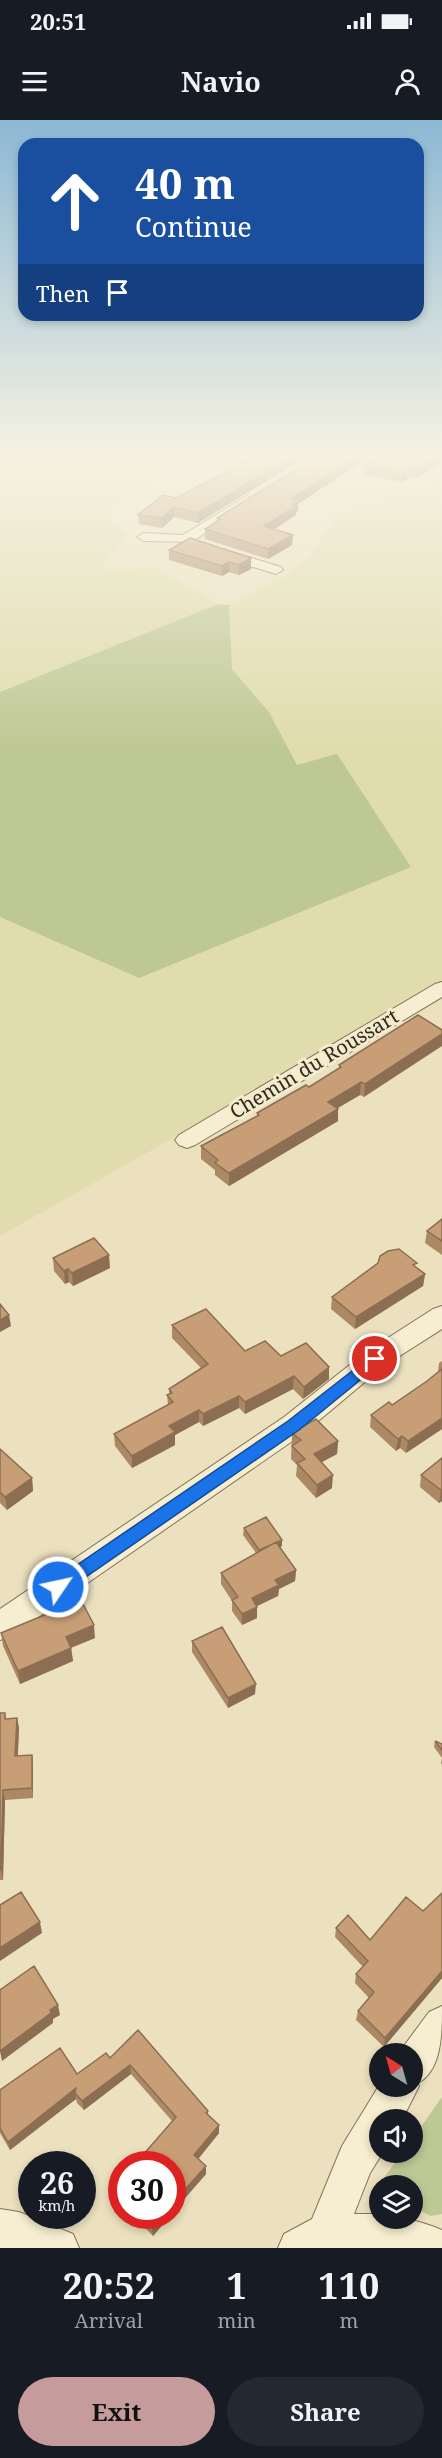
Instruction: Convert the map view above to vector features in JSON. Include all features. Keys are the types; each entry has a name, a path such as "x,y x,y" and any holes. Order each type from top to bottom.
{"street":[{"path":"224,553 276,570"},
{"name":"Chemin du Roussart","path":"187,1140 442,988"},
{"path":"0,1626 294,1425 375,1359 442,1316"},
{"path":"423,2051 442,2025"},
{"path":"312,2241 369,2138"},
{"path":"0,2229 19,2232 59,2248"},
{"path":"312,2241 403,2235 437,2248"}],"shaded area":[{"path":"0,553 113,553 100,570 156,568 218,604 0,692"},
{"path":"312,553 442,553 442,980 166,1142 0,1236 0,917 139,978 297,765 269,712 232,669 229,605 286,576"}],"green space":[{"path":"218,604 229,605 232,669 269,712 297,765 337,754 411,867 139,978 0,917 0,692"},
{"path":"442,2097 442,2214 430,2216 423,2212 423,2175 386,2175 395,2163 423,2163 423,2124"}],"building":[{"path":"180,553 237,553 251,558 239,565 229,562 222,566"},
{"path":"418,1015 442,1030 442,1034 365,1084 361,1082 328,1102 338,1109 229,1173 215,1163 218,1160 201,1146 259,1115 257,1113 306,1085 309,1087 341,1067 339,1065"},
{"path":"442,1219 442,1241 427,1231"},
{"path":"94,1238 109,1255 72,1273 68,1269 64,1271 53,1258"},
{"path":"399,1249 417,1263 413,1265 425,1274 356,1317 332,1297 378,1263 380,1256 388,1251"},
{"path":"0,1304 9,1315 0,1320"},
{"path":"206,1309 245,1351 265,1341 281,1356 306,1343 329,1367 304,1387 294,1376 245,1402 239,1396 203,1414 199,1410 169,1426 175,1432 132,1456 114,1434 173,1402 167,1395 172,1393 169,1389 208,1364 172,1325"},
{"path":"442,1369 442,1418 408,1441 402,1436 398,1439 371,1415 389,1402 392,1405"},
{"path":"316,1419 338,1441 314,1454 333,1475 317,1485 297,1463 305,1459 292,1446 301,1440 292,1433"},
{"path":"0,1449 32,1478 5,1497 0,1492"},
{"path":"442,1458 442,1489 441,1490 421,1475"},
{"path":"266,1517 282,1540 259,1550 244,1528"},
{"path":"276,1542 296,1570 275,1580 279,1585 252,1598 257,1607 242,1614 232,1600 238,1597 221,1573"},
{"path":"81,1600 94,1625 66,1637 71,1648 18,1671 1,1633"},
{"path":"222,1627 256,1684 228,1698 192,1641"},
{"path":"0,1713 5,1713 5,1719 17,1718 15,1756 32,1755 32,1788 3,1790 1,1870 0,1870"},
{"path":"21,1892 40,1922 0,1948 0,1905"},
{"path":"442,1893 442,1971 385,2038 358,2011 374,1992 356,1974 368,1961 336,1928 348,1915 370,1940 406,1897 423,1911"},
{"path":"34,1966 58,2005 50,2010 51,2013 0,2051 0,1990"},
{"path":"138,2030 208,2111 206,2113 219,2125 194,2155 206,2166 186,2188 186,2151 146,2151 176,2117 130,2065 82,2101 75,2093 76,2088 8,2142 0,2128 0,2090 60,2048 77,2074 106,2053 110,2058"}],"route":[{"path":"58,1587 294,1425 375,1359"}]}
